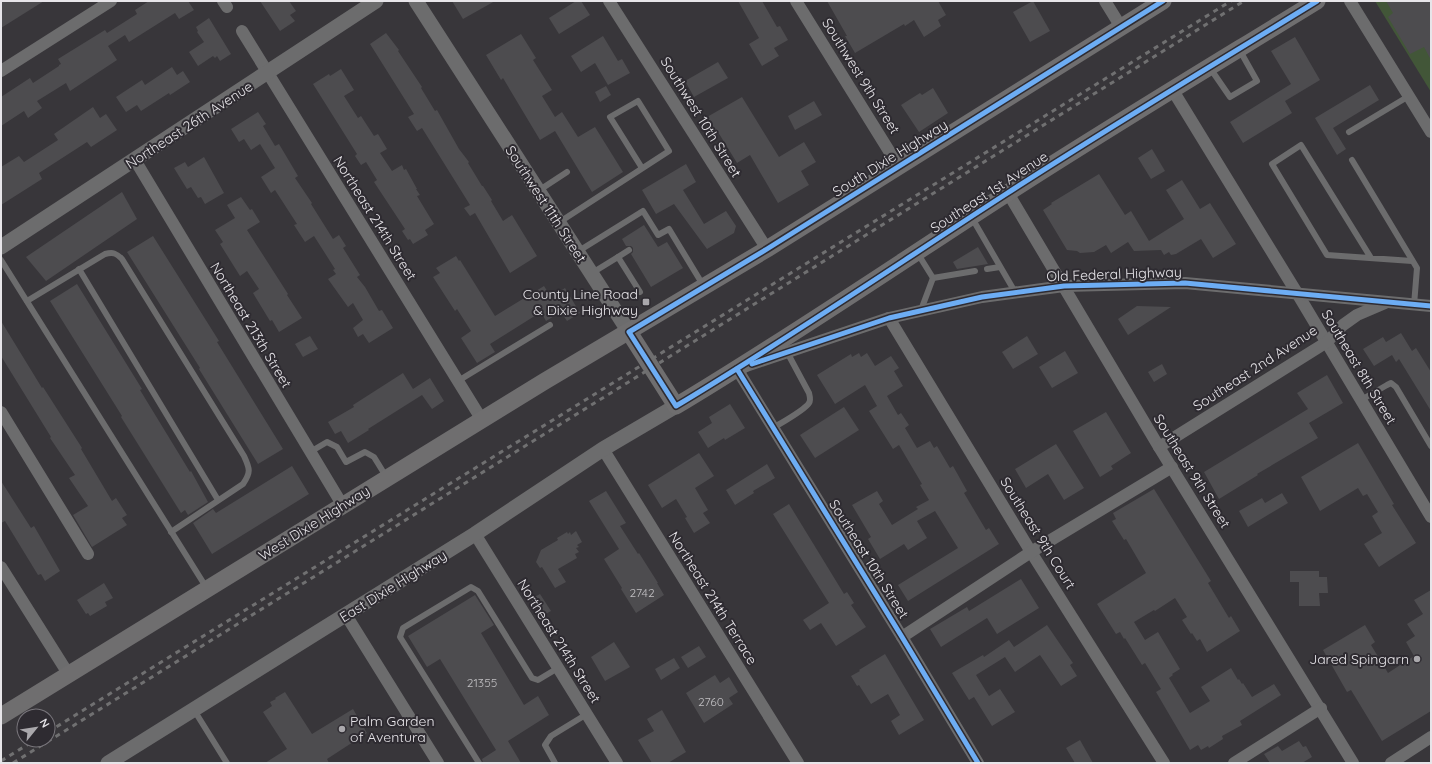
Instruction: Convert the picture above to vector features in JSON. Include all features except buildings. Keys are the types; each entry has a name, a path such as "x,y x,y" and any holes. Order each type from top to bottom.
{"main road":[{"name":"South Dixie Highway","path":"629,332 767,249 1163,1"},
{"name":"Southeast 1st Avenue","path":"676,406 737,370 1008,193 1172,89 1317,1"},
{"name":"Southwest 11th Street","path":"629,332 676,406"},
{"name":"West Dixie Highway","path":"1,716 545,381 629,332"}],"street":[{"path":"1,71 111,1"},
{"name":"Northeast 26th Avenue","path":"1,247 376,1"},
{"name":"Southwest 11th Street","path":"416,1 629,332"},
{"name":"Southwest 10th Street","path":"609,1 767,249"},
{"name":"Southwest 9th Street","path":"796,1 899,167"},
{"path":"1105,1 1121,27"},
{"path":"1350,1 1431,132"},
{"name":"Northeast 214th Street","path":"242,31 482,420"},
{"name":"Southeast 8th Street","path":"1172,89 1327,342 1431,516"},
{"name":"Northeast 213th Street","path":"135,160 342,506"},
{"name":"Southeast 9th Street","path":"1008,193 1159,447 1321,708 1353,763"},
{"name":"Old Federal Highway","path":"737,370 889,318 982,297 1064,286 1185,283 1431,306"},
{"name":"Southeast 2nd Avenue","path":"1159,447 1327,342 1343,325 1357,315 1387,302"},
{"name":"Southeast 9th Court","path":"889,318 1031,552 1164,763"},
{"name":"Southeast 10th Street","path":"737,370 978,763"},
{"name":"East Dixie Highway","path":"108,763 475,534 603,449 676,406"},
{"path":"1,412 88,554"},
{"name":"Northeast 214th Terrace","path":"603,449 798,763"},
{"path":"902,637 1031,552 1172,467"},
{"name":"Northeast 214th Street","path":"475,534 617,763"},
{"path":"1,567 69,675"},
{"path":"346,615 438,763"},
{"path":"1234,763 1321,708"},
{"path":"1391,763 1431,737"}],"lane":[{"path":"1209,67 1230,97 1257,81 1239,49"},
{"path":"1349,132 1409,96"},
{"path":"558,223 669,151 638,101 610,117 642,168"},
{"path":"1371,258 1302,145 1272,164 1327,255 1371,258 1412,260"},
{"path":"1352,160 1417,268 1414,304"},
{"path":"538,191 567,172"},
{"path":"577,252 643,211 655,236 668,229 704,287"},
{"path":"971,217 1015,292"},
{"path":"591,274 629,250"},
{"path":"27,301 105,254 112,252 117,254 122,259 244,456 250,470 243,484 171,532"},
{"path":"917,252 933,278"},
{"path":"618,257 640,292"},
{"path":"1,260 207,589"},
{"path":"987,270 1000,267"},
{"path":"79,269 218,500"},
{"path":"933,278 975,271"},
{"path":"921,310 933,278"},
{"path":"458,381 550,326"},
{"path":"773,428 804,408 810,400 809,393 787,352"},
{"path":"1361,400 1390,383 1396,387 1431,446"},
{"path":"310,452 327,442 337,447 346,462 366,452 374,457 387,478"},
{"path":"477,762 400,636 403,628 471,587 478,590 532,678 538,680 558,668"},
{"path":"194,710 227,763"},
{"path":"556,763 545,745 552,736 587,714"}],"green space":[{"path":"1375,1 1431,1 1431,92"}],"railway":[{"path":"56,727 1231,1"},
{"path":"13,763 1244,1"},
{"path":"1,761 22,748"}],"cycle path":[{"path":"1163,1 767,249 629,332 676,406 801,328 1044,169 1317,1"},
{"path":"752,364 889,318 982,297 1064,286 1185,283 1431,306"},
{"path":"737,369 978,763"}],"place":[{"name":"County Line Road & Dixie Highway","path":"646,302"},
{"name":"Jared Spingarn","path":"1417,659"},
{"name":"Palm Garden of Aventura","path":"342,729"}]}
